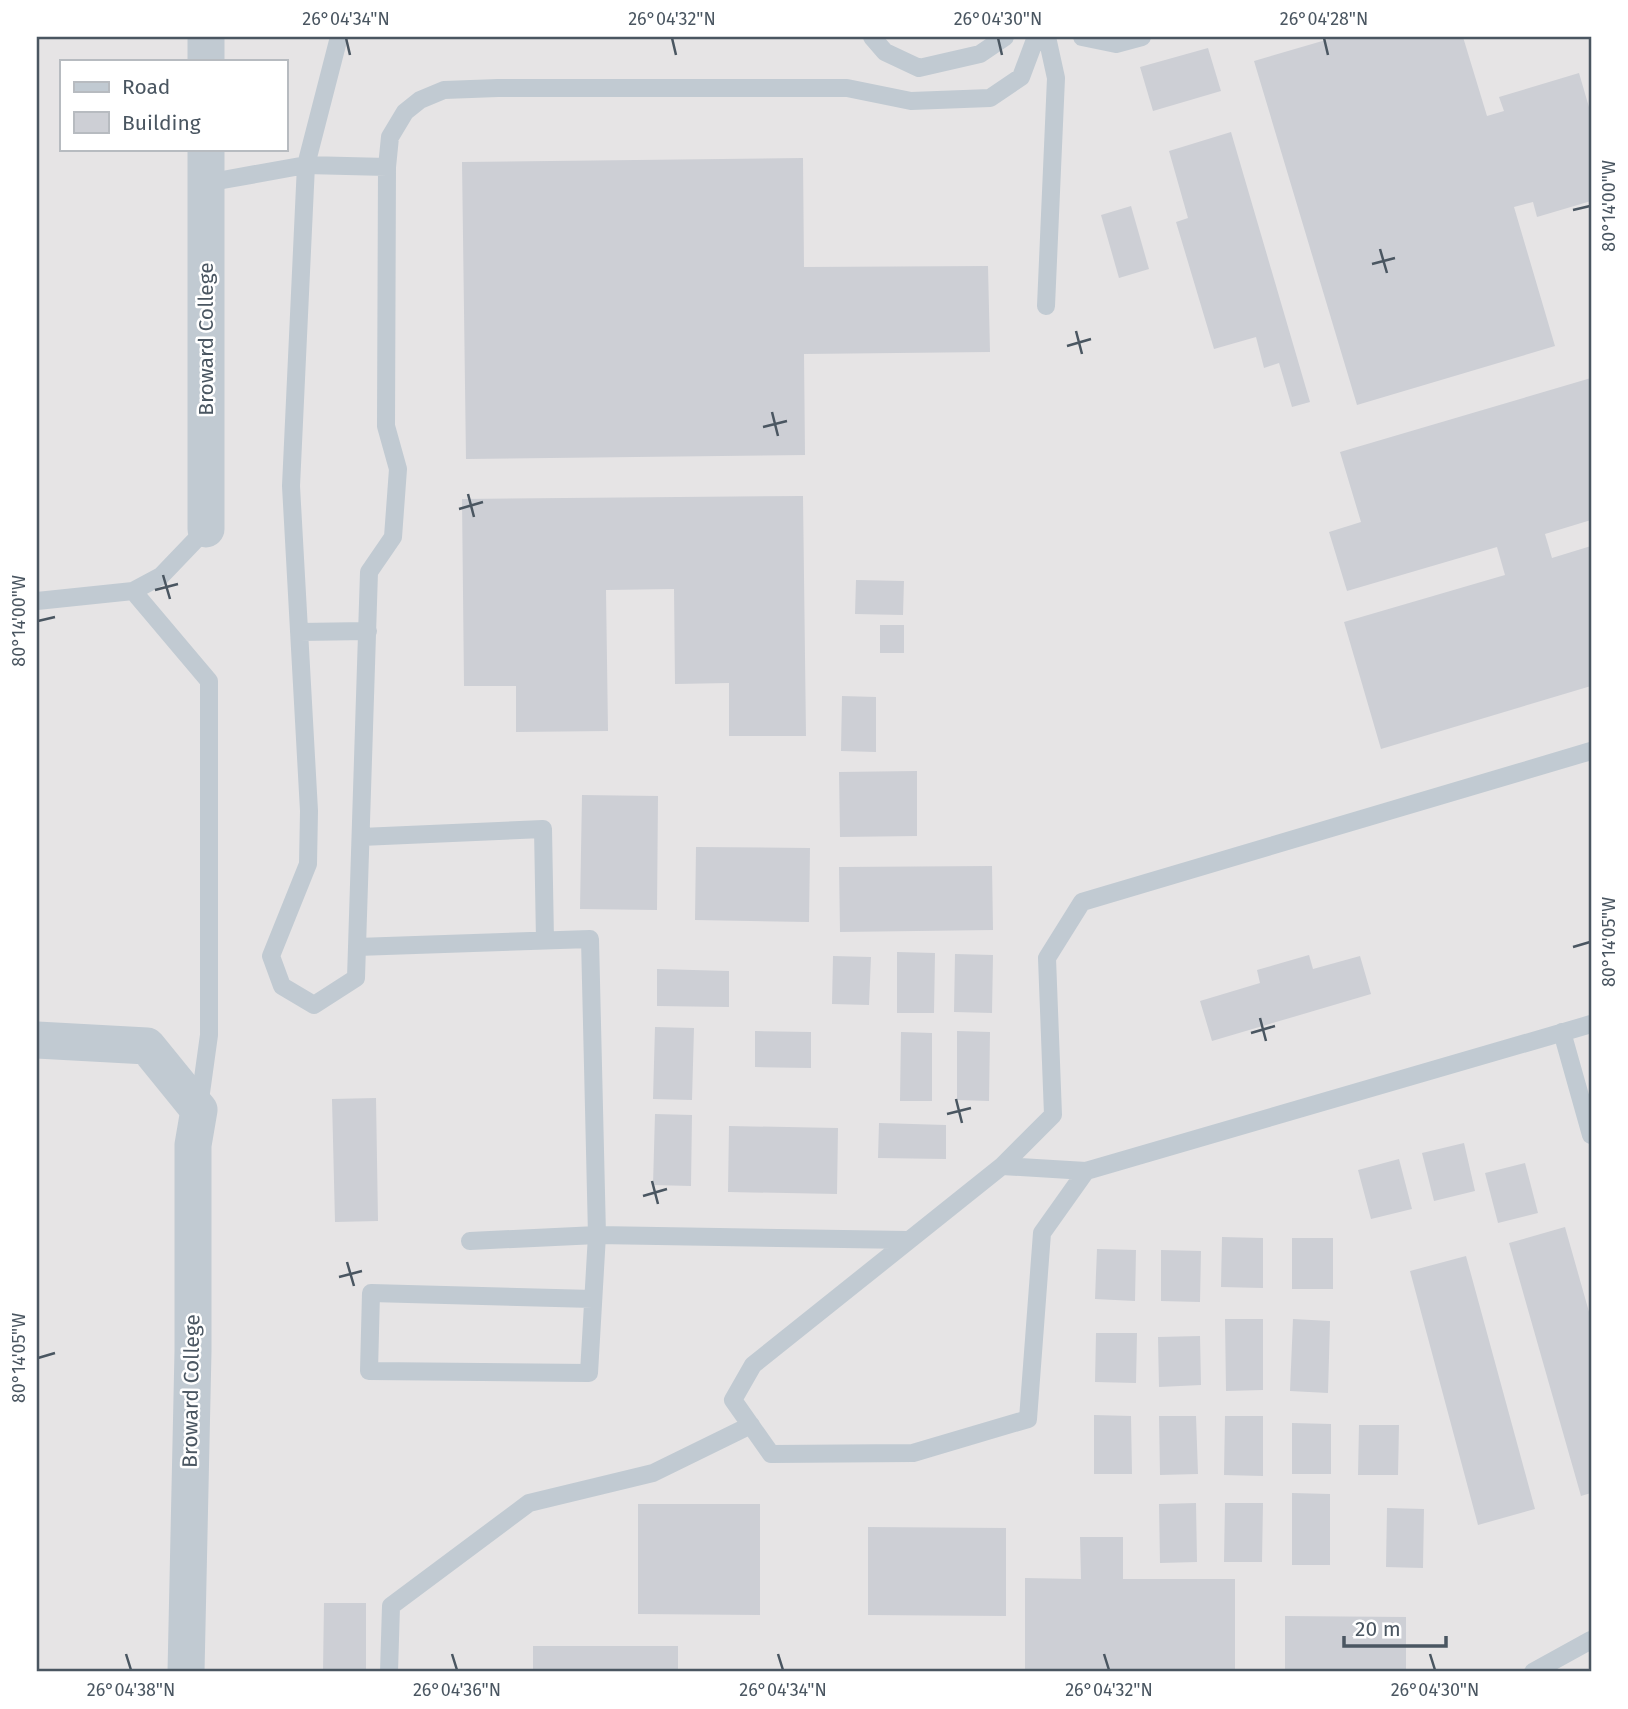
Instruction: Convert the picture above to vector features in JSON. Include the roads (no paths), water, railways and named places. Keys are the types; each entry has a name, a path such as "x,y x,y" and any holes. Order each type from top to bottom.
{"street":[{"path":"206,37 206,60"},
{"name":"Broward College","path":"205,529 206,166"},
{"path":"37,1040 147,1046 198,1110"},
{"name":"Broward College","path":"186,1672 193,1145 198,1110"}],"lane":[{"path":"339,37 306,165 291,486 309,811 308,864 271,956 282,986 314,1005 356,978 369,572 393,537 398,469 386,426 387,167 390,138 405,112 420,100 444,90 847,88 911,101 989,98 1021,77 1036,37"},
{"path":"872,37 885,52 919,68 980,54 1005,37"},
{"path":"1046,306 1056,78 1047,37"},
{"path":"1082,37 1116,44 1142,37"},
{"path":"206,166 387,167"},
{"path":"37,601 133,591 161,576 205,529"},
{"path":"133,591 209,681 209,1035 198,1110"},
{"path":"299,632 368,631"},
{"path":"1086,1171 1042,1233 1028,1419 913,1453 771,1454 733,1400 753,1365 1002,1166 1053,1115 1047,958 1082,902 1591,751"},
{"path":"361,837 543,829 545,940"},
{"path":"357,947 590,939 597,1236 589,1373 369,1371 371,1293 593,1299"},
{"path":"1002,1166 1086,1171 1591,1024"},
{"path":"1562,1032 1591,1135"},
{"path":"470,1241 597,1236 908,1240"},
{"path":"389,1672 391,1606 529,1503 653,1473 751,1425"},
{"path":"1533,1672 1591,1640"}]}
